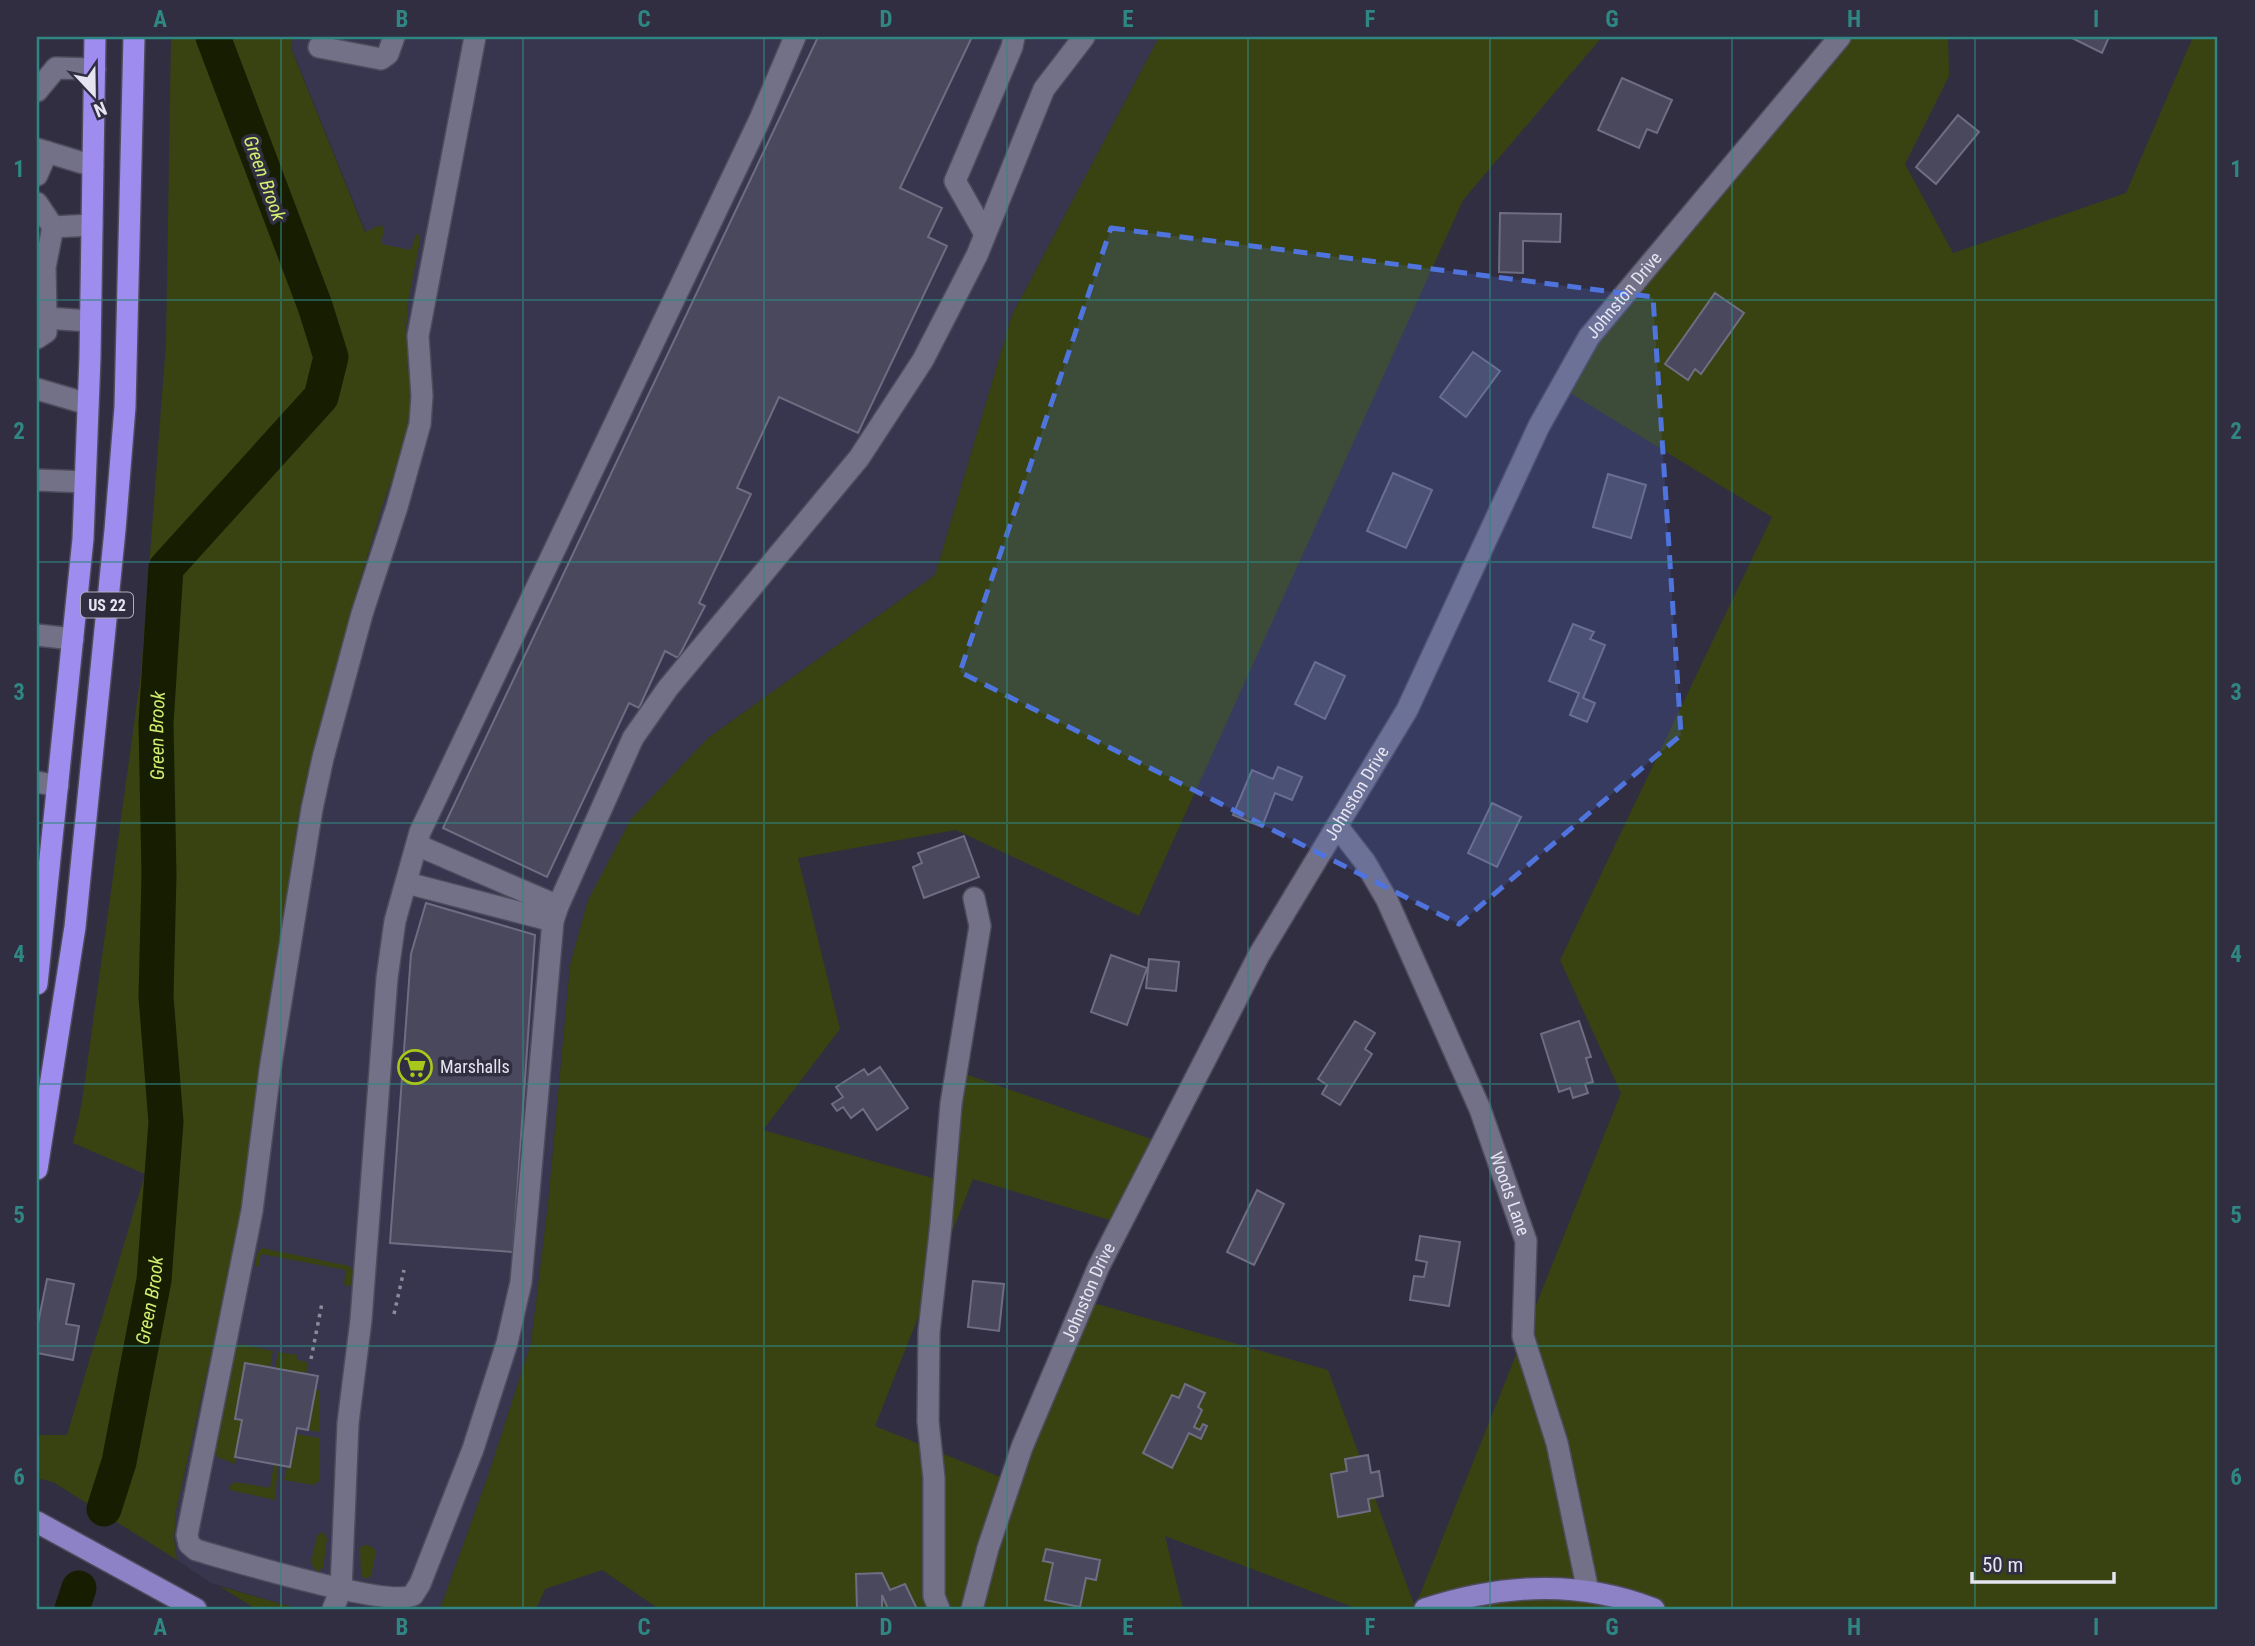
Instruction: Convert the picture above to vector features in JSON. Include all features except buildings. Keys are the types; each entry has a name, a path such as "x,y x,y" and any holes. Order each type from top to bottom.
{"highway":[{"name":"US 22","path":"37,982 41,916 58,786 83,539 95,37"},
{"name":"US 22","path":"37,1169 75,927 115,530 125,407 134,37"}],"main road":[{"path":"37,1522 196,1609"},
{"path":"1425,1609 1450,1601 1504,1591 1552,1587 1588,1591 1654,1609"}],"street":[{"path":"318,47 381,59 388,54 394,37"},
{"path":"475,37 418,336 422,396 420,424 397,507 362,614 323,758 312,810 270,1070 253,1211 187,1535 189,1544 196,1550 344,1599 406,1599 418,1590 473,1448 507,1343 520,1282 556,914 633,738 668,688 859,458 923,360 985,234 1044,89 1084,37"},
{"path":"333,1609 344,1599 348,1423 361,1320 382,1031 395,921 420,832 760,119 795,37"},
{"path":"985,234 955,181 1014,37"},
{"name":"Johnston Drive","path":"972,1609 988,1548 1022,1447 1099,1266 1259,955 1407,710 1539,426 1589,337 1840,37"},
{"path":"37,91 57,68 95,69"},
{"path":"37,175 42,150 93,166"},
{"path":"37,202 53,227 45,267 46,331 37,338"},
{"path":"53,227 92,225"},
{"path":"46,318 90,321"},
{"path":"37,388 88,404"},
{"path":"37,480 85,482"},
{"path":"37,635 73,639"},
{"path":"37,782 58,786"},
{"name":"Woods Lane","path":"1337,826 1365,862 1387,900 1480,1110 1526,1241 1523,1336 1557,1443 1588,1591"},
{"path":"417,845 556,914"},
{"path":"407,883 556,914"},
{"path":"939,1609 934,1596 934,1478 928,1421 929,1332 951,1104 980,926 974,898"}],"path":[{"path":"394,1314 404,1270"},
{"path":"312,1359 322,1303"}],"highlighted area":[{"path":"1111,228 1653,297 1681,735 1459,924 960,672"}],"shaded area":[{"path":"293,37 1157,37 1012,315 935,575 708,738 588,900 570,965 548,1204 531,1343 489,1473 440,1609 299,1609 211,1583 177,1560 174,1538 176,1511 246,1198 266,1036 300,806 358,588 382,507 411,426 366,232 291,47"}],"green space":[{"path":"171,37 293,37 291,48 365,232 381,225 384,229 381,244 411,250 416,234 420,236 407,307 408,327 401,315 406,327 412,377 411,426 382,507 358,588 300,806 266,1036 246,1198 176,1511 174,1538 177,1560 53,1482 37,1478 37,1435 67,1435 145,1174 73,1143 82,1102 141,673 166,343"},
{"path":"1157,37 1602,37 1463,200 1139,916 956,830 798,858 840,1029 763,1130 939,1180 948,1068 1151,1139 1113,1221 973,1179 875,1426 1005,1479 1076,1298 1328,1370 1415,1607 1621,1093 1560,960 1772,517 1554,383 1826,37 1948,37 1949,76 1905,164 1953,253 2126,193 2193,37 2218,37 2218,1609 1358,1609 1165,1536 1183,1609 659,1609 602,1570 545,1589 536,1609 440,1609 489,1473 531,1343 548,1204 570,965 588,900 631,819 708,738 935,575 1012,315"},
{"path":"262,1248 349,1266 353,1270 352,1284 347,1287 344,1283 346,1270 261,1254 259,1266 255,1267 257,1253"},
{"path":"239,1344 273,1351 270,1367 245,1363 235,1419 242,1420 235,1464 217,1457 215,1450 234,1353"},
{"path":"278,1352 298,1355 297,1360 308,1362 306,1374 275,1368"},
{"path":"315,1389 320,1391 320,1432 308,1430"},
{"path":"296,1434 320,1438 320,1480 314,1485 284,1480 287,1467 290,1467"},
{"path":"274,1464 278,1465 275,1500 230,1490 230,1485 236,1482 270,1488"},
{"path":"323,1532 327,1539 323,1568 317,1572 311,1563 317,1535"},
{"path":"363,1545 371,1546 376,1551 371,1576 368,1578 363,1578 361,1573 360,1548"},
{"path":"219,1586 299,1609 256,1609"}],"waterway":[{"name":"Green Brook","path":"104,1509 119,1462 154,1280 166,1122 156,997 159,875 156,723 166,568 321,397 331,357 315,306 213,37"},
{"name":"Green Brook","path":"72,1609 79,1588"}],"place":[{"name":"Marshalls","path":"415,1067"}]}
